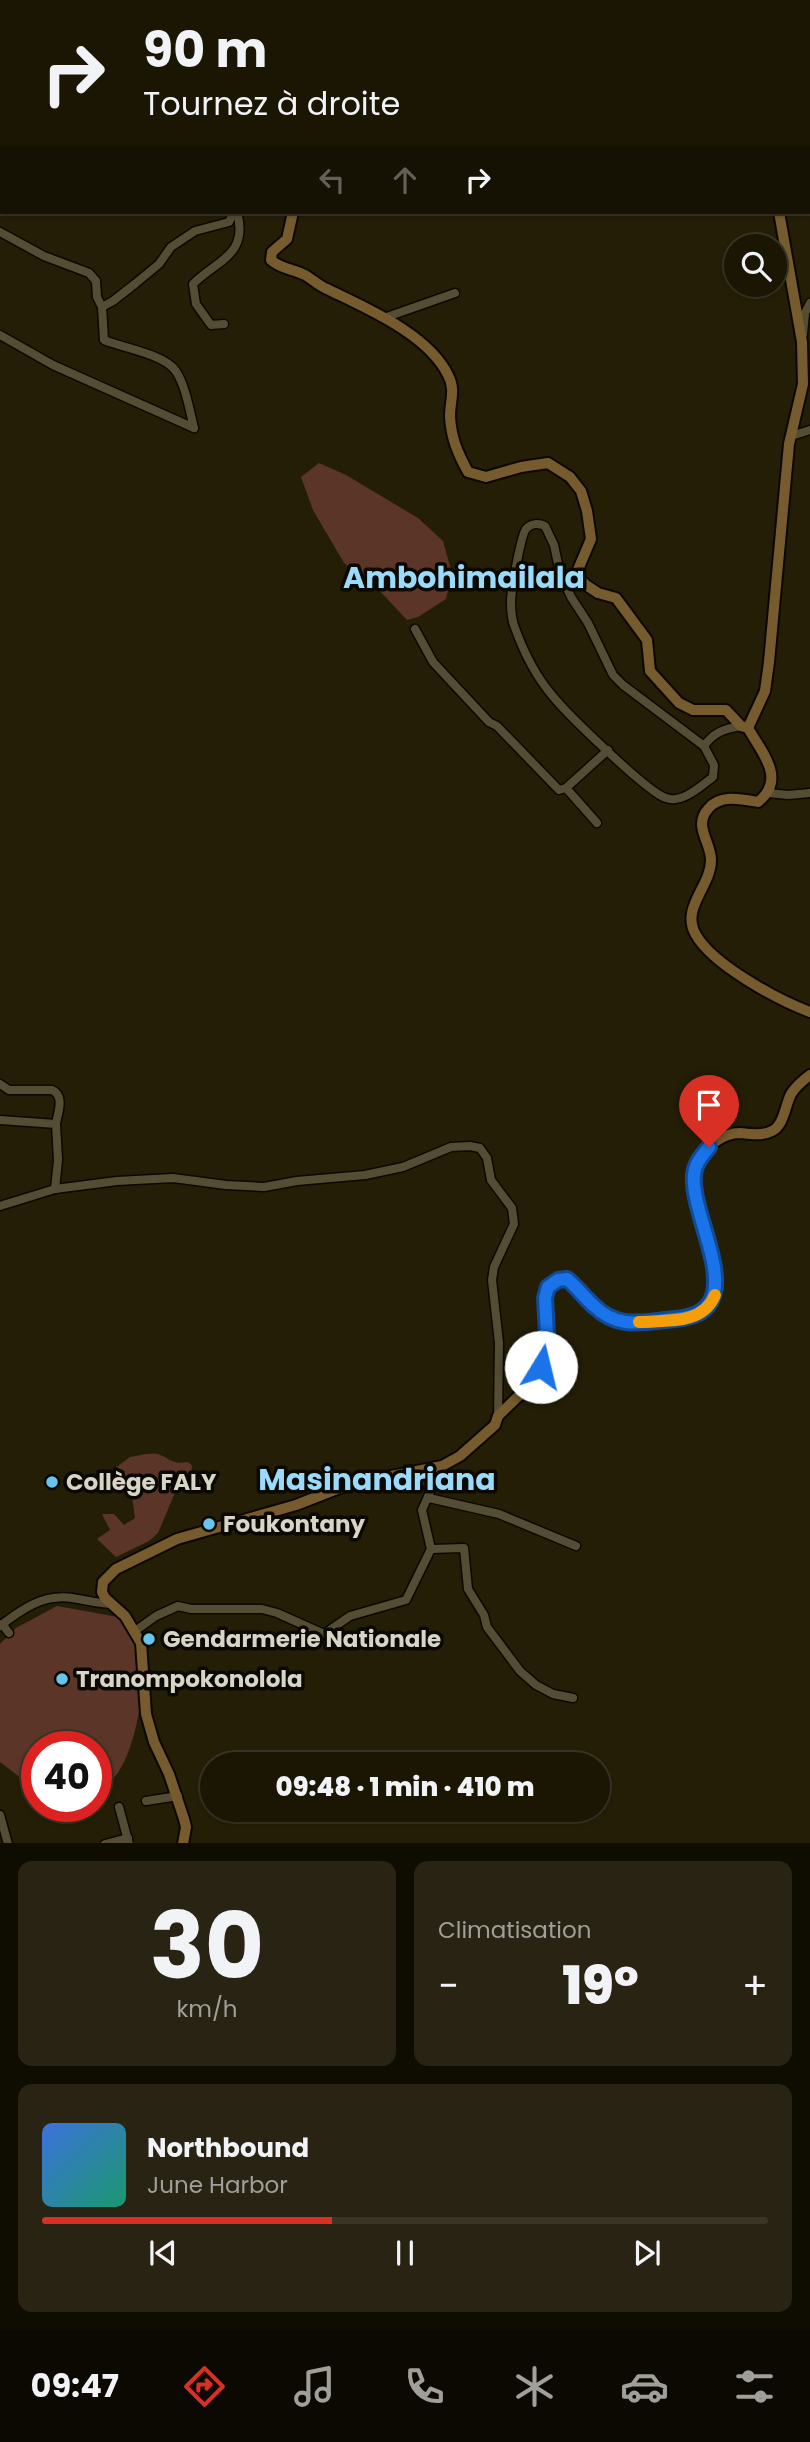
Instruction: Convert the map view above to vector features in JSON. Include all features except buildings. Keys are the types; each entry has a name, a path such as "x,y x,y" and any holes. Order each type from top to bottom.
{"street":[{"path":"102,307 113,302 159,264 171,247 195,231 229,222 235,214"},
{"path":"224,324 211,326 196,303 193,284 232,254 238,243 240,222 237,214"},
{"path":"293,214 287,239 272,252 271,260 279,266 303,274 326,289 384,318 436,356 449,375 454,392 450,414 455,447 468,472 486,477 548,463 570,477 581,491 591,539 578,572 580,579 598,593 616,598 647,640 650,671 679,703 693,710 726,710 745,727 772,770 769,793 758,802 723,799 711,805 705,812 702,832 711,859 691,912 691,926 707,952 722,964 810,1012"},
{"path":"779,214 802,341"},
{"path":"0,232 44,256 89,273 96,281 97,298 102,307 104,340 153,356 174,367 194,428 53,365 0,335"},
{"path":"384,318 455,293"},
{"path":"745,727 765,691 791,436 803,384 802,341 805,313 810,303"},
{"path":"791,436 810,430"},
{"path":"540,523 545,526 554,545 560,573 613,675 704,747 714,765 713,777 682,798 667,799 608,750 550,693 528,657 514,625 511,600 524,530 540,523"},
{"path":"415,629 433,662 489,722 497,726 546,779 559,789 566,788 608,750"},
{"path":"704,747 711,736 718,732 745,727"},
{"path":"566,788 597,823"},
{"path":"769,793 788,796 810,793"},
{"path":"498,1416 533,1381 541,1367 547,1334 545,1298 548,1287 553,1282 567,1279 605,1315 625,1323 690,1318 708,1307 715,1294 716,1276 694,1186 697,1164 709,1147 726,1135 765,1133 777,1128 792,1093 800,1082 810,1075"},
{"path":"0,1084 9,1090 57,1092 60,1099 55,1189"},
{"path":"0,1120 57,1124"},
{"path":"0,1206 55,1189 117,1181 173,1178 264,1187 365,1175 402,1167 451,1147 470,1146 480,1148 487,1158 491,1180 512,1208 514,1224 494,1266 492,1280 499,1343 498,1416 495,1425 460,1456 442,1466 350,1484 296,1506 194,1533 160,1545 116,1569 103,1582 102,1592 125,1616 135,1631 142,1651 143,1700 149,1727 178,1796 186,1827 183,1843"},
{"path":"135,1631 156,1616 178,1606 191,1609 262,1609 324,1634 350,1616 406,1600 431,1549 422,1510 430,1492 423,1471"},
{"path":"429,1499 499,1514 576,1546"},
{"path":"431,1549 464,1548 468,1589 484,1615 487,1628 520,1671 536,1685 573,1698"},
{"path":"9,1633 1,1625 33,1604 48,1598 69,1597 112,1604"},
{"path":"146,1801 178,1796"},
{"path":"105,1843 128,1841 119,1807"},
{"path":"0,1815 8,1843"}],"shaded area":[{"path":"319,463 346,475 418,518 443,541 452,573 446,599 418,617 407,620 378,589 344,563 313,510 301,477"},
{"path":"158,1454 175,1462 188,1462 192,1466 191,1473 182,1476 158,1533 149,1541 116,1557 97,1539 110,1530 102,1514 114,1514 124,1525 135,1518 132,1496 137,1483 130,1478 110,1480 110,1472 130,1457"},
{"path":"57,1606 118,1617 131,1637 142,1672 141,1701 130,1747 112,1779 112,1731 21,1731 21,1778 0,1762 0,1644 16,1628"}],"slow traffic":[{"path":"639,1322 696,1316 708,1307 715,1295"}],"place":[{"name":"Collège FALY","path":"52,1482"},
{"name":"Foukontany","path":"209,1524"},
{"name":"Gendarmerie Nationale","path":"149,1639"},
{"name":"Tranompokonolola","path":"62,1679"}],"district":[{"name":"Ambohimailala","path":"464,577"},
{"name":"Masinandriana","path":"377,1479"}],"route":[{"path":"541,1367 547,1334 545,1298 548,1287 558,1280 567,1279 595,1308 612,1319 625,1323 690,1318 708,1307 715,1294 716,1276 696,1199 694,1173 700,1157 709,1147"}]}
